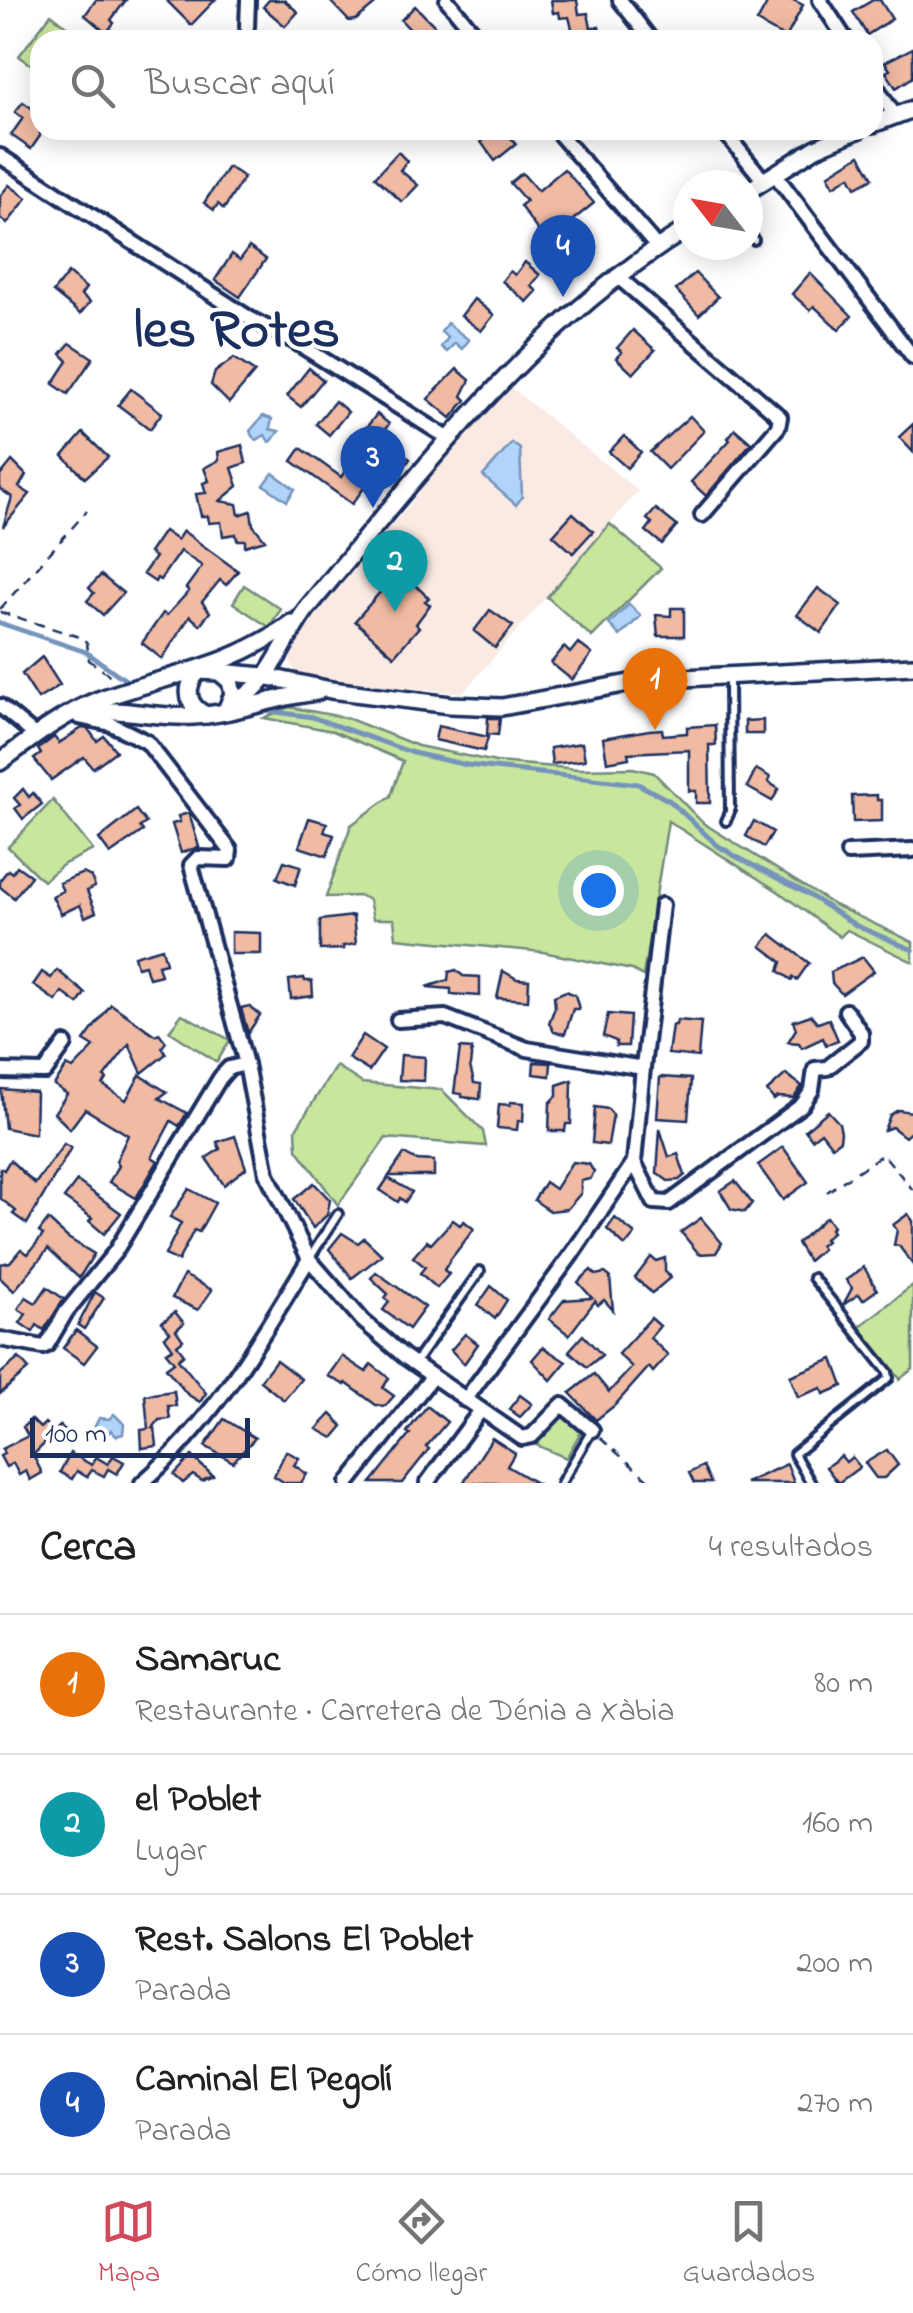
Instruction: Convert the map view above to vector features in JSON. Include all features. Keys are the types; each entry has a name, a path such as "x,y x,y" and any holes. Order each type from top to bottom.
{"street":[{"path":"247,27 248,0"},
{"path":"447,0 472,30"},
{"path":"620,0 643,30"},
{"path":"820,0 840,30"},
{"path":"883,98 894,116"},
{"path":"883,120 913,109"},
{"path":"565,140 657,247"},
{"path":"733,140 769,177 913,358"},
{"path":"763,181 835,140"},
{"path":"0,156 249,318 297,343 448,438"},
{"path":"200,671 192,680 188,695 194,708 223,711 244,699 264,676 300,616 448,438 565,318 616,276 673,237"},
{"path":"616,276 780,417 778,427 702,515"},
{"path":"0,762 95,702 200,671 261,644 300,616"},
{"path":"200,671 264,676 331,690 450,705 502,707 620,683 913,666"},
{"path":"219,672 232,684 223,711"},
{"path":"65,718 108,710 177,717 331,690"},
{"path":"0,706 36,736"},
{"path":"65,718 92,718 147,742 230,850 229,859 198,858 191,865 246,1064 267,1174 310,1258 363,1321 414,1364 522,1438 532,1436 562,1406 592,1430"},
{"path":"848,852 913,850"},
{"path":"464,1400 572,1254 634,1162 662,905"},
{"path":"634,1162 654,1202 669,1203 808,1100 815,1070 827,1068 860,1041 860,1033 846,1011"},
{"path":"398,1020 446,1016 526,1048 642,1068"},
{"path":"0,1071 45,1072 65,1044"},
{"path":"0,1339 47,1345 66,1312 115,1252 220,1078 229,1068 246,1064"},
{"path":"142,1483 178,1452 204,1422 310,1258"},
{"path":"348,1483 432,1377"},
{"path":"427,1483 481,1410"}],"lane":[{"path":"726,821 730,812 729,677"},
{"path":"310,1258 338,1214"},
{"path":"414,1364 480,1271"},
{"path":"811,1483 794,1454 889,1378 814,1278"},
{"path":"561,1483 592,1430"}],"path":[{"path":"88,512 0,611 83,638 90,660 108,674"},
{"path":"827,1192 884,1154 913,1190"},
{"path":"592,1430 652,1483"}],"shaded area":[{"path":"508,385 638,491 463,693 297,676 289,659 298,633"}],"green space":[{"path":"51,14 69,28 68,30 39,30"},
{"path":"30,42 30,64 19,56"},
{"path":"610,524 661,568 592,637 547,597"},
{"path":"244,585 281,609 269,627 233,603"},
{"path":"289,707 347,718 418,746 496,762 578,769 633,768 654,773 703,823 834,905 913,942 913,962 847,930 840,937 779,892 668,821 643,976 632,970 543,952 396,938 394,919 373,919 369,900 361,896 326,897 351,825 391,796 403,761 333,731 264,718"},
{"path":"53,800 93,850 64,864 43,881 8,847"},
{"path":"182,1014 230,1040 217,1062 169,1031"},
{"path":"336,1066 362,1083 442,1090 483,1131 486,1146 386,1138 338,1205 297,1149 296,1129"},
{"path":"913,1285 913,1369 900,1379 859,1327"},
{"path":"559,1417 582,1430 566,1458 532,1443"}],"water":[{"path":"447,323 469,340 462,349 455,343 447,352 441,347 448,338 441,332"},
{"path":"263,416 272,419 270,429 279,431 269,442 265,435 257,440 250,431"},
{"path":"512,443 520,449 522,497 516,505 483,476"},
{"path":"273,473 295,489 287,501 264,485"},
{"path":"629,604 641,616 620,636 609,624"},
{"path":"114,1414 124,1424 123,1434 116,1436 111,1430 105,1438 101,1430 93,1430 99,1418 109,1419"}],"building":[{"path":"96,0 126,0 108,30 102,30 85,15"},
{"path":"166,0 215,0 191,25"},
{"path":"269,0 284,0 298,12 285,26 263,7"},
{"path":"329,0 380,0 356,20 349,21"},
{"path":"551,0 577,0 579,14 588,13 591,28 599,30 572,30 569,17 560,18 559,12 553,13"},
{"path":"769,0 793,0 803,5 790,30 772,30 757,22"},
{"path":"880,0 892,19 875,30 864,30 853,12"},
{"path":"415,6 439,30 410,30 401,20"},
{"path":"913,48 913,77 896,88 885,62"},
{"path":"23,102 30,107 30,140 37,140 31,149 11,135 23,118 15,112"},
{"path":"513,140 516,144 495,161 481,142"},
{"path":"398,152 407,161 400,170 418,185 402,202 375,177"},
{"path":"860,155 873,178 856,187 850,176 834,186 828,175"},
{"path":"228,167 244,177 224,209 218,204 214,210 204,203"},
{"path":"564,169 594,203 568,224 578,232 562,252 538,231 520,206 526,201 510,183 522,173 538,191"},
{"path":"9,185 27,198 7,224 0,218 0,196"},
{"path":"249,247 266,259 240,297 215,280 232,254 240,260"},
{"path":"525,262 540,275 531,286 537,291 527,302 502,281 510,271 515,275"},
{"path":"68,273 86,288 81,295 90,302 80,314 53,292"},
{"path":"695,273 718,297 699,315 676,290"},
{"path":"810,273 852,316 839,330 814,306 810,310 792,294"},
{"path":"474,299 494,315 481,331 461,316"},
{"path":"633,330 655,350 633,374 616,358 622,352 617,348"},
{"path":"70,343 93,358 68,394 53,384 68,361 61,354"},
{"path":"234,358 255,372 229,403 211,385 215,372"},
{"path":"309,368 323,380 301,407 287,396"},
{"path":"457,369 470,380 462,396 466,400 451,418 428,399"},
{"path":"131,389 162,413 150,429 118,405"},
{"path":"335,401 348,412 329,435 316,424"},
{"path":"377,414 389,424 380,436 410,459 395,479 352,445"},
{"path":"690,416 704,431 667,469 650,452"},
{"path":"913,424 913,452 899,437"},
{"path":"735,429 751,443 706,496 691,482 730,440"},
{"path":"83,433 108,457 85,478 63,456"},
{"path":"624,436 641,452 627,468 609,452"},
{"path":"242,445 246,463 232,468 238,486 220,501 237,504 239,515 251,511 253,525 265,540 245,546 245,540 237,540 236,534 223,536 221,522 209,523 208,516 201,516 196,494 206,493 203,483 209,481 204,468 219,460 218,452"},
{"path":"301,448 341,477 346,470 367,484 352,504 292,461"},
{"path":"12,461 26,475 19,487 30,494 3,527 12,497 0,489 0,476"},
{"path":"656,509 677,526 662,544 646,531 652,523 647,519"},
{"path":"573,513 593,531 573,553 553,535"},
{"path":"164,531 177,540 183,531 238,571 226,585 220,580 202,602 210,612 200,625 190,616 162,659 142,643 163,613 167,615 189,591 186,588 202,566 180,551 160,580 155,582 143,574 155,557 149,553"},
{"path":"101,575 123,593 103,615 87,601 94,593 89,588"},
{"path":"404,575 429,598 425,601 430,605 416,624 419,627 394,656 355,621 389,582 394,586"},
{"path":"818,588 841,605 821,633 797,615"},
{"path":"671,608 684,608 684,636 658,636 656,615 671,616"},
{"path":"490,610 513,626 495,648 474,631"},
{"path":"578,643 592,654 572,680 551,663 564,647 570,653"},
{"path":"42,657 60,685 38,699 22,674"},
{"path":"488,718 500,718 498,735 487,734"},
{"path":"763,720 763,734 745,734 745,721"},
{"path":"715,725 716,745 709,745 710,803 696,803 696,791 689,791 689,750 628,753 629,758 607,762 603,738 662,729 663,735 687,733 687,727"},
{"path":"438,726 488,737 484,751 435,740"},
{"path":"82,728 88,729 97,741 104,736 116,751 93,768 84,757 51,780 34,759 41,754 38,749 54,737 59,743"},
{"path":"582,743 585,760 552,764 550,748"},
{"path":"756,769 770,777 768,782 779,789 772,801 747,787"},
{"path":"23,789 29,797 33,793 42,804 23,819 15,808 20,805 14,798"},
{"path":"877,795 877,800 882,800 882,821 853,822 852,796"},
{"path":"136,810 146,823 140,827 143,831 110,854 99,839"},
{"path":"189,813 199,847 181,853 172,824 180,822 178,816"},
{"path":"309,818 327,823 324,832 334,835 327,856 299,847"},
{"path":"754,821 773,832 764,847 746,836"},
{"path":"284,861 301,866 295,885 277,878"},
{"path":"17,866 31,876 14,898 0,887 0,880"},
{"path":"83,873 91,877 95,887 87,891 96,912 85,917 80,905 61,914 52,896 63,891 59,883"},
{"path":"353,916 356,944 320,950 320,920"},
{"path":"231,932 261,933 261,954 231,954"},
{"path":"771,934 809,963 797,980 779,971 782,962 761,946"},
{"path":"162,948 166,963 158,965 161,975 149,978 145,965 137,967 134,956"},
{"path":"863,957 874,971 842,994 832,983 831,972"},
{"path":"57,970 85,993 78,1004 62,992 56,1001 33,985 42,972 51,978"},
{"path":"456,970 463,976 480,977 480,996 427,987 448,980 449,972"},
{"path":"503,971 529,980 528,1000 497,998"},
{"path":"289,980 312,981 313,996 291,999"},
{"path":"566,991 575,995 579,1009 573,1009 565,1034 554,1032 549,1023 554,996"},
{"path":"111,1004 155,1035 159,1033 166,1042 162,1047 166,1054 142,1073 129,1044 104,1077 107,1079 103,1085 126,1100 140,1075 167,1092 159,1098 187,1113 179,1126 171,1121 152,1157 158,1161 136,1198 109,1182 119,1166 116,1161 128,1135 85,1109 70,1129 54,1113 67,1094 54,1085 67,1066 73,1069 94,1047 84,1041"},
{"path":"249,1006 260,1015 248,1033 241,1008"},
{"path":"608,1014 630,1016 628,1046 616,1046 616,1041 603,1036"},
{"path":"811,1015 818,1023 829,1019 838,1040 826,1045 823,1038 802,1048 799,1043 788,1042 796,1029 793,1021"},
{"path":"677,1020 701,1022 698,1057 668,1054 672,1025"},
{"path":"363,1035 384,1049 369,1071 348,1058"},
{"path":"460,1048 472,1049 470,1066 474,1083 481,1084 480,1099 454,1093"},
{"path":"401,1055 425,1057 424,1081 399,1080"},
{"path":"534,1062 551,1063 550,1076 533,1074"},
{"path":"786,1074 802,1086 794,1098 774,1100 767,1091"},
{"path":"660,1077 691,1079 688,1120 657,1118"},
{"path":"572,1080 571,1124 566,1124 565,1131 549,1131 550,1103 557,1096 557,1085"},
{"path":"1,1089 36,1092 35,1134 5,1128"},
{"path":"524,1103 523,1121 518,1121 517,1130 497,1128 499,1104"},
{"path":"595,1107 608,1109 613,1115 608,1145 592,1143"},
{"path":"898,1110 913,1112 913,1130 905,1137 892,1127 884,1130 890,1115"},
{"path":"828,1111 839,1123 841,1132 840,1140 832,1146 821,1132 812,1139 805,1130"},
{"path":"660,1129 669,1157 678,1154 685,1175 679,1180 668,1181 657,1173"},
{"path":"235,1136 246,1168 224,1185 206,1158 220,1149 217,1142"},
{"path":"64,1144 71,1148 27,1224 0,1198 0,1168 4,1170 10,1160 35,1184"},
{"path":"783,1147 808,1182 783,1200 758,1165"},
{"path":"404,1154 415,1160 434,1161 434,1176 389,1176"},
{"path":"572,1162 589,1164 594,1172 590,1179 581,1181 581,1193 567,1209 550,1211 534,1200 545,1182 555,1189"},
{"path":"388,1178 412,1192 405,1202 400,1198 398,1202 380,1190"},
{"path":"77,1181 121,1213 104,1234 89,1221 92,1218 64,1198"},
{"path":"735,1181 752,1203 745,1212 731,1209 720,1191"},
{"path":"314,1183 330,1200 327,1215 313,1228 294,1199"},
{"path":"189,1189 215,1203 199,1232 194,1230 178,1261 165,1255 181,1223 170,1217"},
{"path":"908,1214 913,1221 913,1265 894,1245 897,1230 893,1225"},
{"path":"826,1217 833,1226 832,1232 824,1239 822,1249 808,1261 797,1243"},
{"path":"615,1218 635,1234 625,1246 607,1229"},
{"path":"701,1218 722,1243 716,1253 699,1254 681,1232"},
{"path":"48,1220 94,1254 79,1278 48,1249 14,1291 0,1278 0,1264 10,1262 21,1249 28,1254 43,1235 39,1232"},
{"path":"453,1220 460,1225 464,1221 474,1229 450,1260 444,1270 449,1274 437,1288 420,1273 425,1267 413,1257"},
{"path":"342,1233 358,1243 364,1238 382,1255 352,1278 329,1249"},
{"path":"651,1257 656,1261 665,1258 665,1271 671,1277 652,1293 635,1278"},
{"path":"864,1267 877,1290 863,1300 859,1294 843,1305 852,1288 846,1280"},
{"path":"591,1270 610,1277 613,1310 604,1300 598,1305 595,1301 569,1335 549,1319 564,1300 592,1298 578,1282"},
{"path":"376,1272 425,1307 409,1329 383,1310 389,1302 385,1298 388,1294 371,1278"},
{"path":"184,1275 212,1290 198,1310 172,1298"},
{"path":"491,1286 507,1300 495,1319 478,1305"},
{"path":"47,1287 64,1299 44,1330 37,1325 33,1332 20,1323 26,1314 18,1309 26,1297 36,1303"},
{"path":"95,1292 104,1298 84,1329 78,1325"},
{"path":"175,1312 184,1323 176,1330 183,1340 177,1345 184,1354 178,1359 206,1393 200,1402 187,1394 166,1368 174,1362 166,1352 173,1348 165,1337 170,1332 162,1322"},
{"path":"651,1318 660,1326 650,1338 668,1355 653,1372 649,1367 596,1420 570,1393 594,1374 609,1392 632,1367 618,1354"},
{"path":"76,1330 97,1346 84,1363 63,1348"},
{"path":"465,1334 478,1344 464,1364 451,1350"},
{"path":"583,1335 602,1355 587,1367 569,1351"},
{"path":"543,1347 566,1362 551,1380 532,1360"},
{"path":"342,1356 366,1372 371,1364 389,1378 383,1388 394,1396 385,1406 376,1405 346,1383 328,1376"},
{"path":"19,1358 29,1369 0,1394 0,1374"},
{"path":"833,1359 843,1386 824,1394 822,1388 798,1397 790,1376"},
{"path":"276,1360 301,1379 284,1400 260,1381"},
{"path":"174,1391 176,1406 168,1406 170,1419 159,1420 153,1428 157,1446 142,1448 141,1430 148,1429 145,1395"},
{"path":"520,1395 532,1404 520,1417 509,1409"},
{"path":"427,1406 447,1422 426,1447 429,1449 402,1483 371,1483 410,1434 407,1432"},
{"path":"331,1414 343,1426 333,1438 317,1429"},
{"path":"31,1419 40,1428 45,1423 54,1432 60,1426 69,1436 60,1444 52,1436 33,1455 42,1473 30,1480 26,1471 19,1475 13,1463 6,1467 0,1456 4,1454 2,1449 28,1436 23,1427"},
{"path":"224,1419 255,1438 233,1462 205,1446"},
{"path":"492,1438 515,1453 507,1466 536,1483 463,1483"},
{"path":"887,1450 898,1465 884,1478 876,1478 865,1463"},
{"path":"286,1451 299,1458 294,1465 307,1474 301,1483 285,1483 274,1476"},
{"path":"70,1453 92,1465 96,1457 108,1464 113,1456 124,1462 117,1474 108,1469 104,1476 92,1470 87,1477 77,1471 72,1479 60,1472"},
{"path":"192,1456 213,1476 202,1481 193,1475 183,1483 174,1475"},
{"path":"841,1456 846,1462 852,1457 860,1467 838,1483 826,1467"},
{"path":"787,1464 794,1483 745,1483"},
{"path":"703,1466 711,1483 694,1483 689,1473"}],"waterway":[{"path":"0,623 86,652 130,683"},
{"path":"269,711 312,717 413,753 467,765 638,784 670,801 717,845 735,856 804,892 857,926 913,950"}],"place":[{"name":"Caminal El Pegolí","path":"563,297"},
{"name":"Rest. Salons El Poblet","path":"373,508"},
{"name":"el Poblet","path":"395,612"},
{"name":"Samaruc","path":"655,730"}],"district":[{"name":"les Rotes","path":"237,333"}]}
